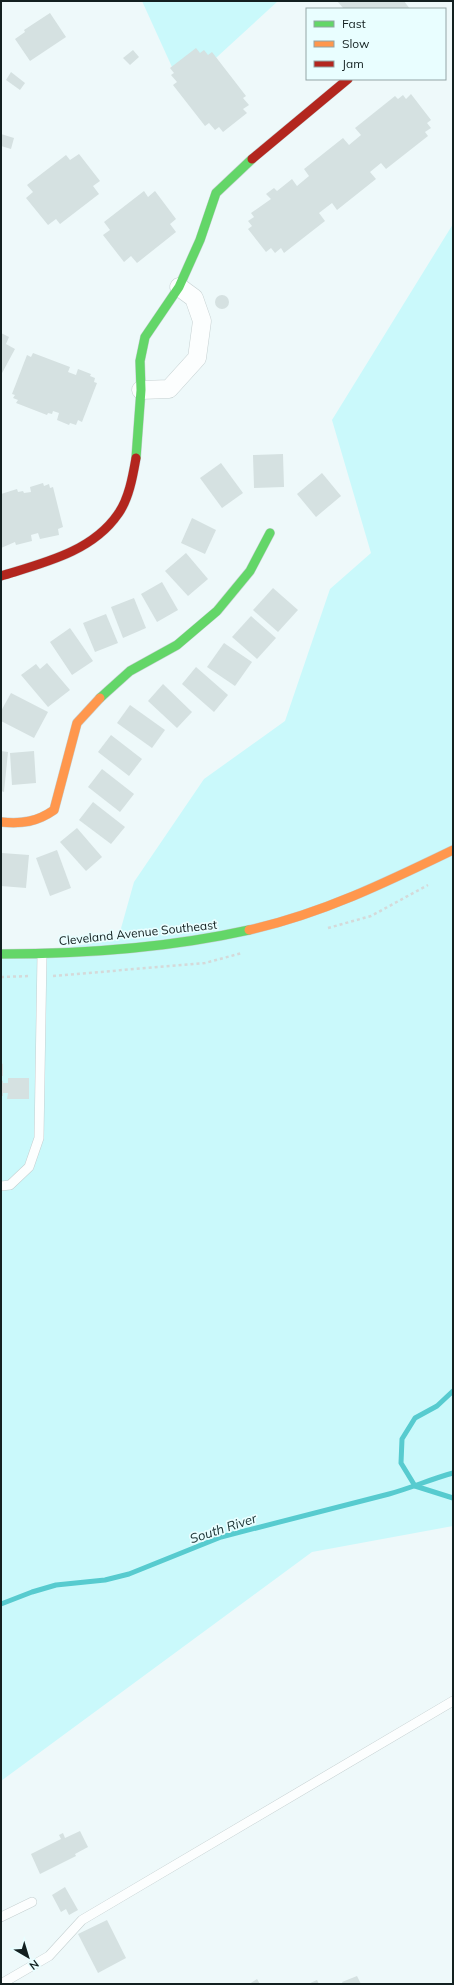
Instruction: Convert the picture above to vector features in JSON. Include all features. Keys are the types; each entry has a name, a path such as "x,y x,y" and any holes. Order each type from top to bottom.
{"street":[{"path":"1,576 48,562 94,540 119,513 130,486 136,459 141,390 140,361 145,337 179,286 200,240 216,193 240,169 347,80"},
{"path":"141,390 169,389 196,358 202,321 194,298 179,286"},
{"path":"1,822 27,824 42,819 54,810 77,723 103,694 130,671 177,645 217,611 250,571 270,533"},
{"name":"Cleveland Avenue Southeast","path":"1,954 63,955 208,939 290,919 385,884 453,850"}],"lane":[{"path":"1,1186 10,1185 29,1167 39,1138 42,954"},
{"path":"1,1984 49,1956 82,1920 453,1701"},
{"path":"1,1917 32,1902"}],"shaded area":[{"path":"142,1 278,1 182,89"},
{"path":"453,224 453,1526 312,1552 1,1781 1,958 118,939 134,882 204,779 285,721 330,589 371,553 332,420"}],"building":[{"path":"337,1 404,1 409,8 343,8"},
{"path":"50,13 66,37 30,61 15,39 25,32 24,30"},
{"path":"196,48 200,53 204,50 208,55 212,52 246,96 243,98 249,105 243,109 247,113 223,132 219,127 215,130 209,123 205,126 173,85 177,82 171,75 174,73 170,68"},
{"path":"133,50 139,57 130,65 123,58"},
{"path":"11,72 25,83 20,90 6,80"},
{"path":"411,94 431,120 427,123 431,128 425,132 428,136 386,169 381,163 370,172 376,179 337,210 332,203 319,213 325,221 284,253 281,248 275,253 271,248 266,252 248,229 252,226 248,221 254,217 251,213 271,199 266,194 274,188 277,191 292,179 297,186 309,176 304,169 343,138 349,145 361,135 355,128 395,96 398,99 403,95 406,99"},
{"path":"1,134 14,138 11,149 1,146"},
{"path":"79,154 100,181 93,186 99,194 60,224 56,219 48,225 26,198 33,192 27,185 66,155 70,160"},
{"path":"144,191 148,197 155,191 176,219 170,224 176,232 137,263 131,256 124,262 103,235 110,230 104,222"},
{"path":"219,295 225,295 229,299 229,305 225,309 219,309 215,305 215,299"},
{"path":"1,333 9,337 6,344 15,349 1,375"},
{"path":"33,353 70,367 68,372 76,375 78,369 91,374 90,376 95,378 94,382 97,383 82,422 78,420 76,425 70,423 69,425 57,420 59,413 53,411 52,414 48,413 47,415 16,403 18,400 13,398 15,395 12,394 27,355 31,357"},
{"path":"283,454 284,487 254,488 253,455"},
{"path":"221,463 243,493 222,508 200,478"},
{"path":"322,473 341,496 316,517 297,494"},
{"path":"43,483 44,486 49,484 50,488 53,487 63,527 58,529 59,535 40,539 38,533 31,535 32,541 16,545 15,542 1,548 1,494 17,489 18,492 31,492 30,487"},
{"path":"192,518 216,530 205,554 181,543"},
{"path":"186,553 208,579 188,596 165,571"},
{"path":"162,582 178,610 157,622 141,594"},
{"path":"273,588 298,610 278,632 253,610"},
{"path":"134,598 146,628 123,638 111,607"},
{"path":"106,614 118,643 95,652 83,623"},
{"path":"251,616 276,638 257,659 232,637"},
{"path":"70,628 93,661 72,675 50,642"},
{"path":"224,643 252,662 235,686 207,667"},
{"path":"47,663 70,690 48,707 21,675 36,664 40,669"},
{"path":"196,667 228,695 214,712 182,684"},
{"path":"163,684 192,712 177,728 148,701"},
{"path":"11,693 48,712 34,738 1,721 1,711"},
{"path":"130,705 165,730 152,748 117,723"},
{"path":"111,735 142,759 129,776 98,752"},
{"path":"1,751 8,752 4,792 1,791"},
{"path":"34,751 36,783 12,785 10,753"},
{"path":"102,769 134,794 120,812 88,787"},
{"path":"93,802 125,827 111,844 79,820"},
{"path":"77,828 102,857 86,871 60,842"},
{"path":"57,850 71,888 50,896 36,858"},
{"path":"2,853 29,855 26,888 1,886"},
{"path":"1,1063 3,1064 3,1076 1,1076"},
{"path":"8,1078 29,1078 29,1099 7,1099 8,1093 3,1093 3,1096 1,1096 1,1080 3,1083 8,1083"},
{"path":"80,1831 88,1847 75,1854 76,1856 40,1874 31,1854 61,1839 59,1835 63,1833 65,1838"},
{"path":"65,1887 78,1910 69,1915 66,1909 61,1912 52,1895"},
{"path":"107,1920 126,1958 98,1973 78,1934"},
{"path":"357,1976 361,1984 343,1984 342,1982"},
{"path":"257,1979 260,1984 249,1984"},
{"path":"317,1980 319,1984 308,1984"}],"waterway":[{"path":"453,1391 437,1406 415,1418 402,1439 401,1463 415,1486 453,1498"},
{"name":"South River","path":"1,1604 32,1592 56,1585 105,1580 129,1574 221,1537 389,1494 453,1473"}],"traffic: fast":[{"path":"136,458 141,390 140,361 145,337 179,287 200,240 216,193 252,159"},
{"path":"100,698 130,671 177,645 217,611 250,571 270,533"},
{"path":"1,954 64,953 126,949 157,946 249,930"}],"traffic: slow":[{"path":"1,822 16,823 35,820 54,810 77,723 100,698"},
{"path":"249,930 328,906 403,874 453,850"}],"traffic: jam":[{"path":"252,159 347,80"},
{"path":"1,576 50,561 81,547 95,538 107,527 122,508 130,487 136,458"}]}
